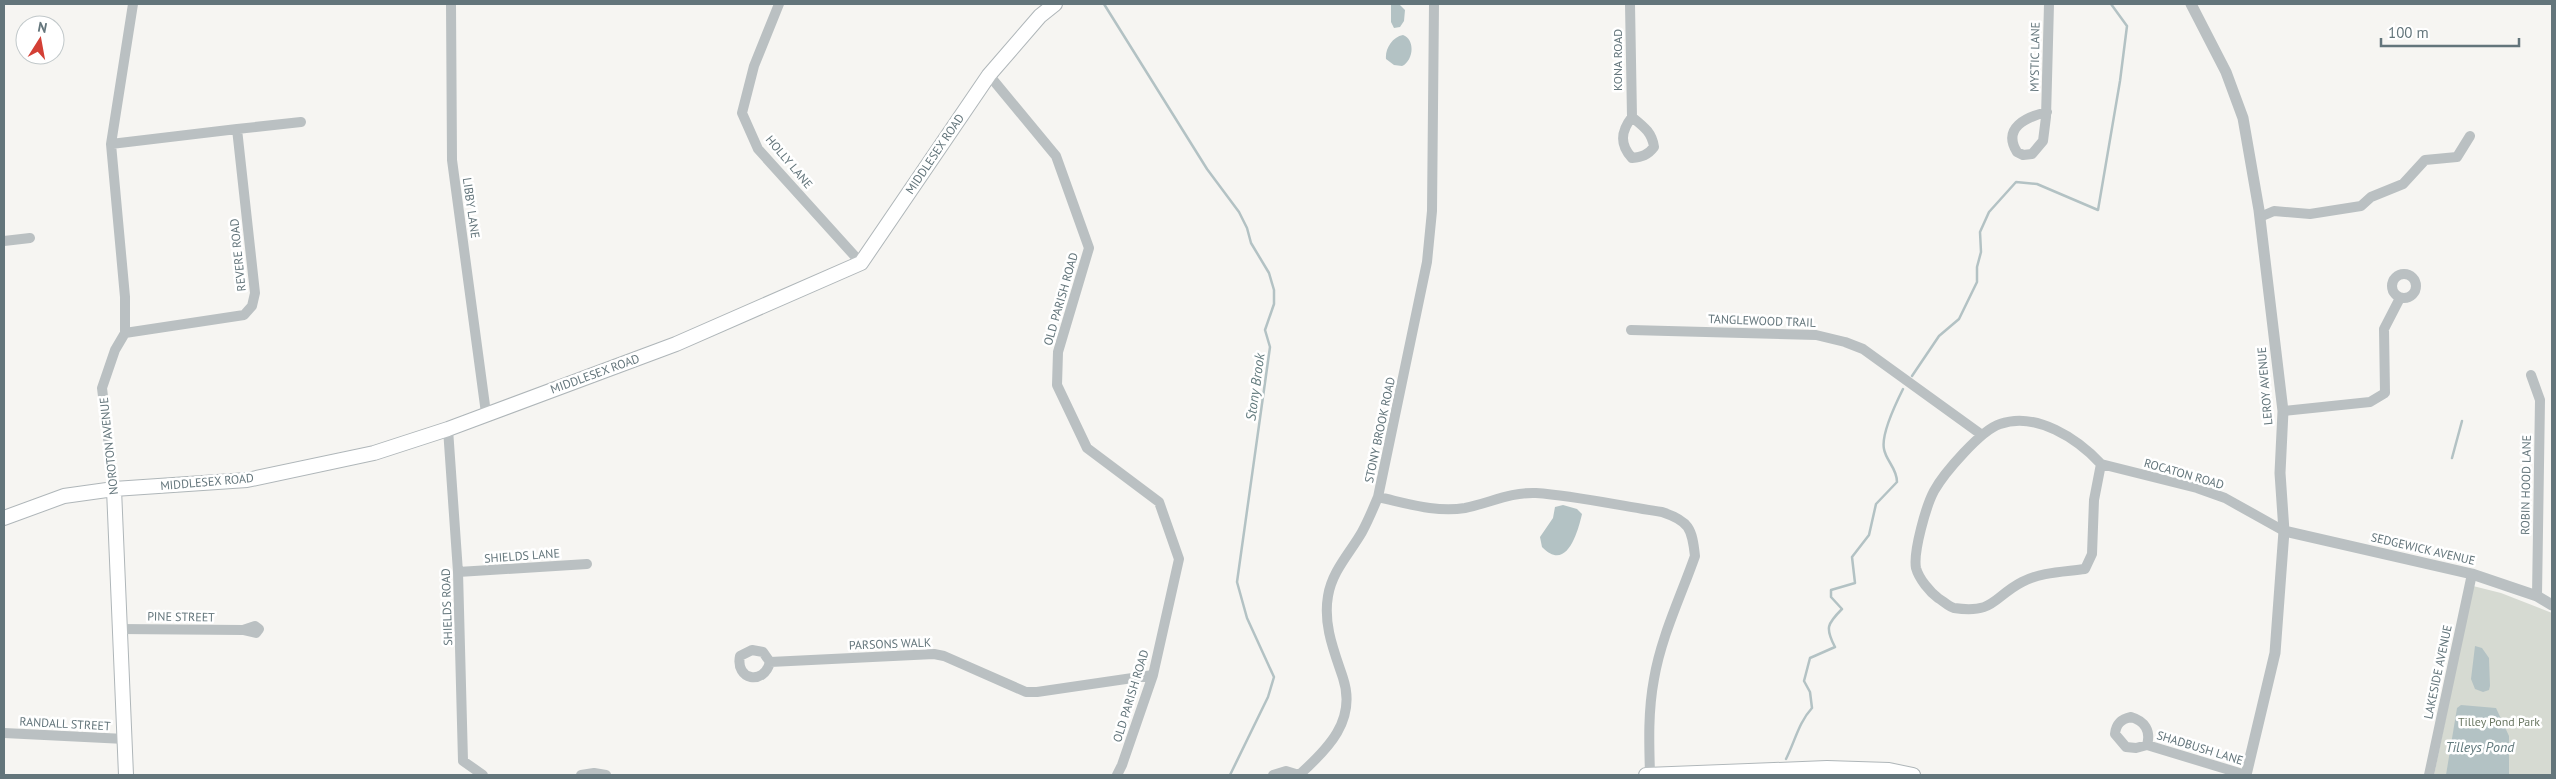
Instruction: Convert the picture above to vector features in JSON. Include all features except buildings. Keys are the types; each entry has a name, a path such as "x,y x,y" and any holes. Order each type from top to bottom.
{"main road":[{"name":"MIDDLESEX ROAD","path":"4,518 64,496 114,489 247,480 374,453 448,429 486,413 676,344 861,263 989,75 1040,16 1056,4"},
{"name":"NOROTON AVENUE","path":"114,489 126,775"},
{"path":"1648,775 1827,768 1913,775"}],"street":[{"name":"NOROTON AVENUE","path":"114,489 102,388 116,350 125,333 125,297 111,144 133,4"},
{"name":"LIBBY LANE","path":"451,4 452,160 486,413"},
{"name":"HOLLY LANE","path":"779,4 754,66 742,113 758,149 861,263"},
{"name":"STONY BROOK ROAD","path":"1434,4 1432,211 1427,262 1378,497 1424,508 1445,509 1465,508 1510,494 1536,493 1662,512 1681,518 1689,528 1694,542 1695,556 1661,650 1654,678 1649,718 1648,775"},
{"name":"KONA ROAD","path":"1630,4 1632,117"},
{"name":"MYSTIC LANE","path":"2046,112 2049,4"},
{"name":"LEROY AVENUE","path":"2191,4 2226,72 2243,118 2260,217 2283,411 2280,473 2284,531 2275,653 2246,775"},
{"name":"OLD PARISH ROAD","path":"989,75 1056,156 1090,248 1058,352 1057,385 1087,448 1159,502 1179,559 1153,675 1117,775"},
{"path":"111,144 301,122"},
{"name":"REVERE ROAD","path":"125,333 244,315 252,306 255,293 237,129"},
{"path":"2260,217 2274,210 2310,214 2361,206 2371,197 2403,184 2425,160 2457,157 2470,136"},
{"path":"4,241 30,238"},
{"path":"2283,411 2370,402 2385,393 2384,329 2400,298"},
{"name":"TANGLEWOOD TRAIL","path":"1630,330 1816,335 1845,342 1863,349 1982,434"},
{"name":"ROBIN HOOD LANE","path":"2531,375 2540,400 2537,596"},
{"name":"ROCATON ROAD","path":"2100,464 2094,500 2092,554 2085,569 2047,573 2021,582 1988,608 1952,608 1929,591 1916,568 1919,537 1925,512 1934,490 1982,434 2000,424 2030,421 2068,437 2090,453 2100,464 2197,488 2225,498 2284,531"},
{"name":"SHIELDS ROAD","path":"448,429 458,572 463,761 483,775"},
{"path":"1274,775 1286,771 1299,775 1334,741 1345,718 1347,705 1344,679 1331,645 1328,629 1328,595 1333,578 1362,531 1378,497"},
{"name":"SEDGEWICK AVENUE","path":"2284,531 2472,574 2537,596 2552,605"},
{"name":"SHIELDS LANE","path":"458,572 587,564"},
{"name":"LAKESIDE AVENUE","path":"2429,775 2472,574"},
{"name":"PINE STREET","path":"120,628 243,630"},
{"name":"PARSONS WALK","path":"770,662 934,654 944,656 1026,692 1153,675"},
{"name":"RANDALL STREET","path":"4,733 125,739"},
{"name":"SHADBUSH LANE","path":"2147,745 2246,775"},
{"path":"581,775 594,773 606,775"}],"green space":[{"name":"Tilley Pond Park","path":"2473,586 2501,593 2552,613 2552,775 2434,775"}],"water":[{"path":"1391,4 1399,4 1405,10 1404,21 1400,27 1394,28 1391,22"},
{"path":"1403,35 1410,41 1411,55 1409,60 1402,66 1394,65 1386,59 1387,51 1390,44 1396,38"},
{"path":"1563,505 1577,509 1582,514 1578,530 1570,547 1558,555 1551,554 1542,547 1540,537 1553,518 1555,507"},
{"path":"2475,646 2482,648 2489,658 2490,686 2489,690 2483,692 2475,689 2471,679"},
{"name":"Tilleys Pond","path":"2461,705 2496,708 2509,736 2509,775 2446,775 2457,708"}],"waterway":[{"name":"Stony Brook","path":"1104,4 1207,169 1239,212 1247,228 1251,243 1269,273 1274,290 1274,304 1265,330 1270,347 1237,582 1247,618 1274,677 1268,697 1230,775"},
{"path":"1912,376 1939,336 1959,319 1977,282 1977,267 1981,252 1980,232 1989,212 2016,182 2037,184 2098,210 2120,81 2127,26 2111,4"},
{"path":"1786,759 1800,726 1812,708 1810,692 1804,681 1810,658 1835,647 1830,635 1829,626 1842,609 1831,597 1831,590 1855,583 1852,557 1869,535 1876,504 1897,482 1897,477 1885,453 1884,443 1890,419 1903,389"},
{"path":"2452,458 2462,421"}]}
